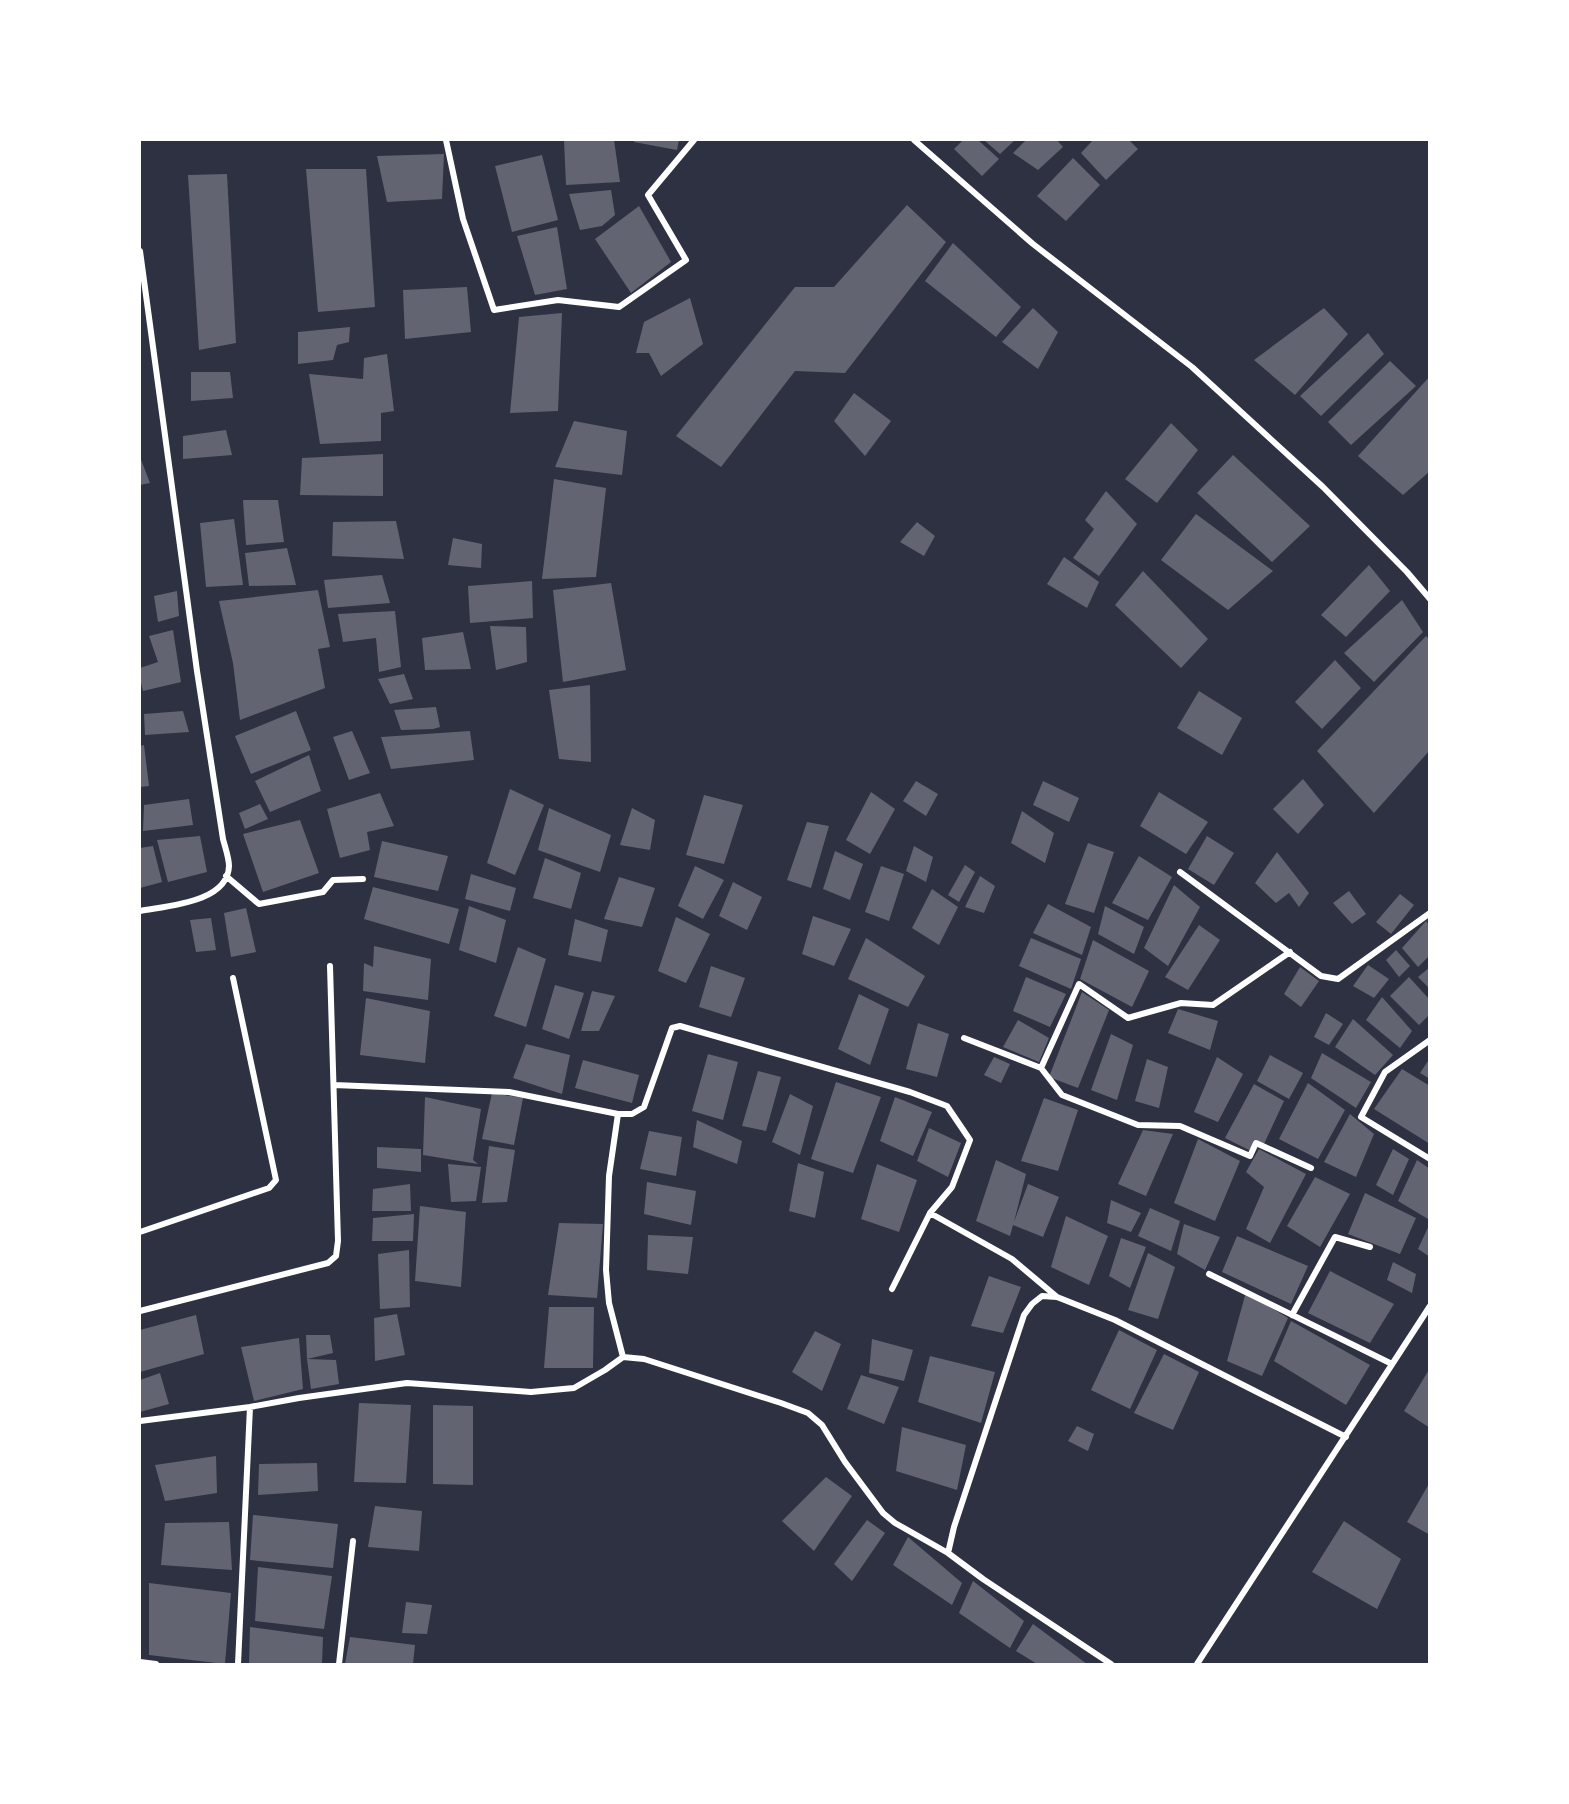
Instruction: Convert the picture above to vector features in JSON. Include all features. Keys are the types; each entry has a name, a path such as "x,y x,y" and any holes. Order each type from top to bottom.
{"street":[{"path":"446,140 463,219 494,310 558,300 620,306 686,260 648,195 694,140"},
{"path":"914,140 1033,244 1192,367 1323,487 1430,598"},
{"path":"140,251 197,671 229,866 220,887 209,895 188,902 140,911"},
{"path":"1180,872 1321,975 1338,979 1430,914"},
{"path":"226,876 259,904 323,892 333,880 363,879"},
{"path":"1041,1068 1079,984 1128,1018 1181,1003 1214,1005 1290,952"},
{"path":"140,1311 328,1263 336,1256 338,1241 330,966"},
{"path":"140,1232 269,1188 276,1180 233,978"},
{"path":"334,1085 509,1092 618,1114 632,1114 644,1107 672,1028 680,1026 910,1092 947,1106 970,1140 952,1187 930,1214 892,1289"},
{"path":"964,1038 1041,1068 1062,1095 1138,1125 1180,1126 1250,1156 1256,1143 1311,1168"},
{"path":"1430,1040 1385,1072 1361,1117 1430,1159"},
{"path":"618,1114 609,1176 606,1270 609,1303 623,1357"},
{"path":"930,1214 1012,1259 1057,1298"},
{"path":"1292,1315 1335,1237 1370,1246"},
{"path":"1209,1274 1392,1364"},
{"path":"948,1553 1024,1316 1032,1304 1042,1296 1057,1298 1115,1320 1346,1437"},
{"path":"1197,1665 1430,1306"},
{"path":"140,1421 407,1383 531,1392 574,1388 623,1357 644,1359 808,1413 822,1425 845,1462 883,1513 895,1523 948,1553 1111,1665"},
{"path":"238,1665 250,1407"},
{"path":"339,1665 353,1541"},
{"path":"140,1662 156,1665"}],"building":[{"path":"564,140 614,140 620,182 566,185"},
{"path":"635,140 679,140 677,150 634,142"},
{"path":"963,140 978,140 999,159 982,176 954,149"},
{"path":"984,140 1015,140 1000,154"},
{"path":"1026,140 1057,140 1063,147 1038,170 1013,153"},
{"path":"1093,140 1129,140 1138,149 1106,180 1081,153"},
{"path":"444,154 442,199 387,202 377,156"},
{"path":"542,155 558,220 512,232 495,166"},
{"path":"1073,158 1100,185 1066,221 1037,196"},
{"path":"306,169 366,169 375,307 318,312"},
{"path":"227,174 236,343 199,350 188,175"},
{"path":"611,190 615,215 602,226 580,230 569,194"},
{"path":"907,205 946,242 845,373 795,371 721,467 676,436 795,287 834,287"},
{"path":"639,206 671,262 631,293 595,239"},
{"path":"557,227 567,289 535,295 517,236"},
{"path":"953,243 1021,307 996,337 925,281"},
{"path":"467,287 471,332 405,339 403,290"},
{"path":"690,298 703,344 661,376 649,353 636,353 644,322"},
{"path":"1033,308 1058,332 1038,369 1002,342"},
{"path":"1324,308 1348,334 1295,395 1254,360"},
{"path":"562,313 558,411 510,413 519,317"},
{"path":"350,327 349,342 337,345 333,360 298,364 298,332"},
{"path":"1368,333 1384,354 1321,416 1300,396"},
{"path":"387,354 394,411 381,413 381,441 320,444 309,374 363,379 364,358"},
{"path":"1390,361 1416,386 1351,445 1328,422"},
{"path":"191,372 230,372 233,398 191,401"},
{"path":"1430,376 1430,471 1403,495 1358,456"},
{"path":"854,393 891,421 865,456 834,421"},
{"path":"574,421 627,431 622,475 555,467"},
{"path":"1171,423 1198,450 1157,503 1125,479"},
{"path":"226,430 232,455 183,459 183,436"},
{"path":"383,454 383,496 300,495 302,458"},
{"path":"1233,455 1310,526 1272,562 1197,493"},
{"path":"140,457 150,483 140,485"},
{"path":"554,479 606,488 596,577 542,579"},
{"path":"1106,491 1137,524 1099,576 1073,558 1094,529 1085,520"},
{"path":"243,500 278,500 284,542 246,545"},
{"path":"1196,514 1273,571 1228,610 1161,560"},
{"path":"234,519 243,585 206,587 200,523"},
{"path":"396,521 404,559 332,556 333,522"},
{"path":"917,522 935,536 924,556 900,542"},
{"path":"453,538 482,544 481,568 448,565"},
{"path":"287,548 296,585 249,586 245,553"},
{"path":"1064,557 1099,582 1087,608 1047,584"},
{"path":"1369,565 1390,591 1346,637 1321,615"},
{"path":"1143,571 1208,639 1181,668 1115,605"},
{"path":"382,575 390,603 328,608 324,580"},
{"path":"532,581 533,618 470,623 468,586"},
{"path":"611,583 626,670 563,682 553,590"},
{"path":"318,590 330,647 318,649 325,688 240,720 233,663 219,601"},
{"path":"177,591 179,616 158,622 154,596"},
{"path":"1402,600 1423,632 1374,682 1344,653"},
{"path":"395,611 401,667 379,672 376,638 343,642 338,614"},
{"path":"490,626 526,627 527,662 496,670"},
{"path":"173,630 181,682 143,691 140,668 158,662 149,636"},
{"path":"463,632 471,669 425,670 422,638"},
{"path":"1426,636 1430,640 1430,750 1374,813 1317,751"},
{"path":"1335,660 1361,688 1322,729 1295,702"},
{"path":"404,674 413,699 390,704 378,679"},
{"path":"590,685 591,762 559,759 549,690"},
{"path":"1199,691 1242,718 1222,755 1177,728"},
{"path":"436,707 440,727 433,729 401,730 394,710"},
{"path":"183,711 189,732 145,735 144,714"},
{"path":"296,711 311,750 251,774 235,736"},
{"path":"352,731 370,773 349,780 333,737"},
{"path":"470,731 474,760 391,769 381,737"},
{"path":"144,745 149,786 140,787 140,746"},
{"path":"309,755 321,791 270,812 255,781"},
{"path":"1303,779 1324,805 1298,834 1273,809"},
{"path":"916,781 938,794 926,816 903,801"},
{"path":"1043,781 1079,798 1069,822 1033,805"},
{"path":"510,789 544,805 515,875 487,863"},
{"path":"871,792 895,809 870,854 846,840"},
{"path":"1159,792 1208,822 1186,854 1140,826"},
{"path":"380,793 394,826 367,832 370,850 340,858 327,809"},
{"path":"704,795 743,805 724,864 686,855"},
{"path":"189,799 193,825 143,831 144,805"},
{"path":"260,804 268,819 245,829 239,813"},
{"path":"549,808 611,835 600,872 538,850"},
{"path":"632,808 655,820 650,850 620,845"},
{"path":"1022,811 1054,833 1045,863 1011,843"},
{"path":"300,820 319,873 263,892 243,834"},
{"path":"807,822 829,826 811,888 787,880"},
{"path":"200,836 207,872 168,882 157,840"},
{"path":"1207,836 1234,853 1214,885 1188,869"},
{"path":"382,841 448,856 438,891 374,877"},
{"path":"1088,843 1114,852 1094,913 1065,904"},
{"path":"153,846 162,882 140,888 140,848"},
{"path":"914,846 933,857 926,882 906,871"},
{"path":"835,851 863,864 850,900 823,889"},
{"path":"1277,852 1309,893 1299,907 1289,893 1276,903 1255,883"},
{"path":"1139,856 1172,877 1148,920 1112,903"},
{"path":"545,858 581,873 571,909 533,898"},
{"path":"965,865 975,872 959,902 948,895"},
{"path":"695,866 724,880 703,919 678,906"},
{"path":"881,866 904,874 889,921 865,912"},
{"path":"471,874 516,888 510,911 465,899"},
{"path":"980,876 995,886 984,913 965,907"},
{"path":"619,877 655,888 642,927 604,919"},
{"path":"733,882 762,897 747,930 719,916"},
{"path":"1174,885 1200,907 1168,966 1144,948"},
{"path":"373,887 459,909 449,944 364,919"},
{"path":"932,889 958,907 939,945 912,928"},
{"path":"1349,891 1366,914 1352,924 1333,903"},
{"path":"1400,894 1414,905 1391,934 1376,922"},
{"path":"1048,904 1091,927 1082,955 1033,933"},
{"path":"469,906 506,920 496,963 459,950"},
{"path":"1105,906 1144,927 1134,954 1098,934"},
{"path":"246,908 256,952 231,957 224,913"},
{"path":"813,916 851,929 834,966 802,954"},
{"path":"676,917 710,934 686,983 658,971"},
{"path":"211,918 216,950 196,952 190,920"},
{"path":"575,919 608,930 601,962 568,955"},
{"path":"1426,921 1430,926 1430,955 1418,967 1402,948"},
{"path":"1199,925 1220,940 1188,990 1165,977"},
{"path":"866,938 925,976 908,1007 848,979"},
{"path":"1031,938 1081,959 1071,989 1019,966"},
{"path":"1093,940 1149,971 1132,1007 1080,979"},
{"path":"374,946 431,959 428,1000 363,991 364,963 373,967"},
{"path":"518,947 546,959 526,1027 494,1016"},
{"path":"1396,950 1410,966 1399,977 1386,960"},
{"path":"1368,965 1389,979 1374,998 1353,986"},
{"path":"711,966 745,978 731,1017 699,1007"},
{"path":"1300,967 1319,981 1301,1007 1284,994"},
{"path":"1430,967 1430,989 1418,977"},
{"path":"1026,977 1066,994 1050,1027 1013,1011"},
{"path":"1409,977 1430,1000 1430,1014 1419,1025 1390,996"},
{"path":"555,985 584,993 569,1039 542,1029"},
{"path":"592,991 615,996 599,1031 581,1031"},
{"path":"1082,992 1109,1010 1078,1088 1049,1077"},
{"path":"859,994 889,1009 870,1065 838,1049"},
{"path":"1382,997 1412,1031 1400,1048 1366,1020"},
{"path":"366,998 430,1011 425,1063 360,1055"},
{"path":"1178,1009 1218,1021 1210,1050 1168,1033"},
{"path":"1326,1013 1343,1024 1329,1045 1314,1037"},
{"path":"1353,1019 1393,1055 1375,1075 1335,1047"},
{"path":"1018,1020 1049,1038 1039,1062 1003,1047"},
{"path":"918,1023 949,1034 937,1077 906,1069"},
{"path":"1111,1034 1133,1045 1117,1100 1091,1090"},
{"path":"526,1044 570,1055 562,1094 513,1078"},
{"path":"1322,1053 1371,1082 1356,1108 1311,1078"},
{"path":"708,1054 738,1062 723,1120 692,1111"},
{"path":"1270,1055 1303,1073 1289,1099 1257,1081"},
{"path":"994,1057 1010,1064 1001,1083 984,1075"},
{"path":"1217,1057 1243,1074 1218,1122 1194,1112"},
{"path":"1430,1058 1430,1079 1420,1073"},
{"path":"1147,1059 1168,1067 1159,1108 1135,1101"},
{"path":"583,1060 639,1075 632,1103 575,1088"},
{"path":"1402,1069 1430,1086 1430,1144 1374,1109"},
{"path":"758,1071 781,1077 766,1131 742,1126"},
{"path":"836,1082 881,1097 853,1173 811,1159"},
{"path":"1308,1083 1345,1110 1318,1159 1279,1139"},
{"path":"1254,1084 1284,1101 1263,1146 1256,1143 1249,1150 1225,1138"},
{"path":"492,1093 523,1098 514,1145 482,1139"},
{"path":"790,1094 813,1106 800,1155 772,1142"},
{"path":"425,1097 481,1109 473,1160 478,1164 423,1155"},
{"path":"895,1097 932,1112 913,1156 880,1141"},
{"path":"1044,1098 1078,1110 1058,1171 1021,1161"},
{"path":"1350,1114 1374,1134 1356,1177 1324,1162"},
{"path":"697,1120 742,1141 737,1164 693,1147"},
{"path":"929,1128 961,1143 948,1177 917,1161"},
{"path":"1143,1130 1173,1134 1146,1196 1118,1184"},
{"path":"649,1131 682,1137 676,1176 640,1169"},
{"path":"1198,1139 1240,1161 1215,1221 1174,1203"},
{"path":"489,1146 515,1150 507,1202 482,1203"},
{"path":"377,1147 421,1149 421,1172 377,1168"},
{"path":"1259,1149 1306,1174 1270,1243 1246,1229 1264,1187 1246,1172"},
{"path":"1393,1149 1409,1159 1393,1195 1376,1185"},
{"path":"996,1160 1026,1174 1014,1222 1028,1184 1059,1197 1043,1237 1013,1225 1010,1236 976,1221"},
{"path":"1417,1160 1430,1169 1428,1219 1398,1201"},
{"path":"798,1163 824,1172 815,1218 789,1211"},
{"path":"448,1164 481,1167 476,1201 451,1202"},
{"path":"877,1164 917,1180 899,1232 861,1219"},
{"path":"1315,1177 1350,1194 1320,1247 1287,1226"},
{"path":"647,1182 696,1191 691,1225 644,1214"},
{"path":"410,1184 411,1211 372,1211 373,1189"},
{"path":"1365,1193 1416,1218 1400,1254 1348,1234"},
{"path":"1111,1200 1141,1213 1131,1232 1107,1223"},
{"path":"420,1206 466,1212 461,1287 415,1281"},
{"path":"1150,1208 1180,1221 1171,1251 1138,1236"},
{"path":"414,1214 413,1241 372,1241 373,1218"},
{"path":"1066,1216 1108,1236 1089,1285 1051,1267"},
{"path":"559,1223 603,1224 597,1298 548,1295"},
{"path":"1430,1223 1430,1257 1418,1249"},
{"path":"1184,1224 1220,1237 1205,1270 1177,1254"},
{"path":"648,1235 693,1237 688,1274 647,1270"},
{"path":"1237,1236 1308,1266 1291,1304 1222,1272"},
{"path":"1121,1238 1146,1247 1130,1288 1109,1276"},
{"path":"409,1250 410,1307 380,1309 378,1254"},
{"path":"1148,1253 1175,1267 1158,1319 1128,1310"},
{"path":"1393,1262 1416,1274 1412,1293 1387,1280"},
{"path":"1330,1271 1394,1304 1370,1343 1308,1313"},
{"path":"989,1276 1021,1287 1003,1333 971,1326"},
{"path":"1246,1292 1288,1318 1262,1376 1227,1361"},
{"path":"549,1307 594,1307 593,1368 544,1368"},
{"path":"397,1314 405,1355 375,1361 374,1318"},
{"path":"196,1315 204,1354 140,1372 140,1330"},
{"path":"1291,1321 1370,1365 1346,1405 1274,1361"},
{"path":"1119,1330 1157,1350 1130,1409 1091,1390"},
{"path":"815,1331 841,1344 822,1391 792,1372"},
{"path":"306,1335 330,1335 333,1353 307,1359"},
{"path":"299,1338 303,1389 254,1401 241,1347"},
{"path":"872,1339 913,1350 904,1381 869,1373"},
{"path":"1164,1354 1199,1372 1173,1430 1134,1413"},
{"path":"930,1356 995,1372 981,1423 918,1402"},
{"path":"307,1359 336,1360 339,1384 311,1389"},
{"path":"1430,1368 1430,1428 1404,1411"},
{"path":"160,1373 169,1404 140,1412 140,1380"},
{"path":"861,1375 899,1387 884,1424 847,1409"},
{"path":"359,1403 411,1405 406,1483 354,1482"},
{"path":"433,1405 473,1406 473,1485 433,1484"},
{"path":"1077,1426 1094,1434 1088,1451 1068,1441"},
{"path":"902,1427 966,1445 957,1490 896,1471"},
{"path":"216,1456 217,1493 165,1501 155,1465"},
{"path":"317,1463 318,1491 258,1495 259,1464"},
{"path":"826,1477 852,1496 814,1551 782,1521"},
{"path":"1430,1482 1430,1535 1407,1522"},
{"path":"375,1506 422,1511 419,1551 368,1547"},
{"path":"253,1515 338,1524 333,1568 250,1560"},
{"path":"867,1520 885,1533 852,1581 834,1564"},
{"path":"1344,1521 1401,1559 1377,1609 1312,1572"},
{"path":"229,1522 232,1570 161,1565 165,1523"},
{"path":"908,1537 962,1583 952,1605 893,1565"},
{"path":"258,1567 332,1576 324,1629 255,1621"},
{"path":"973,1581 1024,1621 1010,1648 959,1613"},
{"path":"149,1583 231,1593 225,1664 149,1655"},
{"path":"406,1602 432,1605 427,1634 402,1633"},
{"path":"1033,1624 1087,1664 1037,1664 1016,1651"},
{"path":"250,1627 323,1637 322,1664 249,1664"},
{"path":"350,1637 415,1645 413,1664 345,1664"}]}
